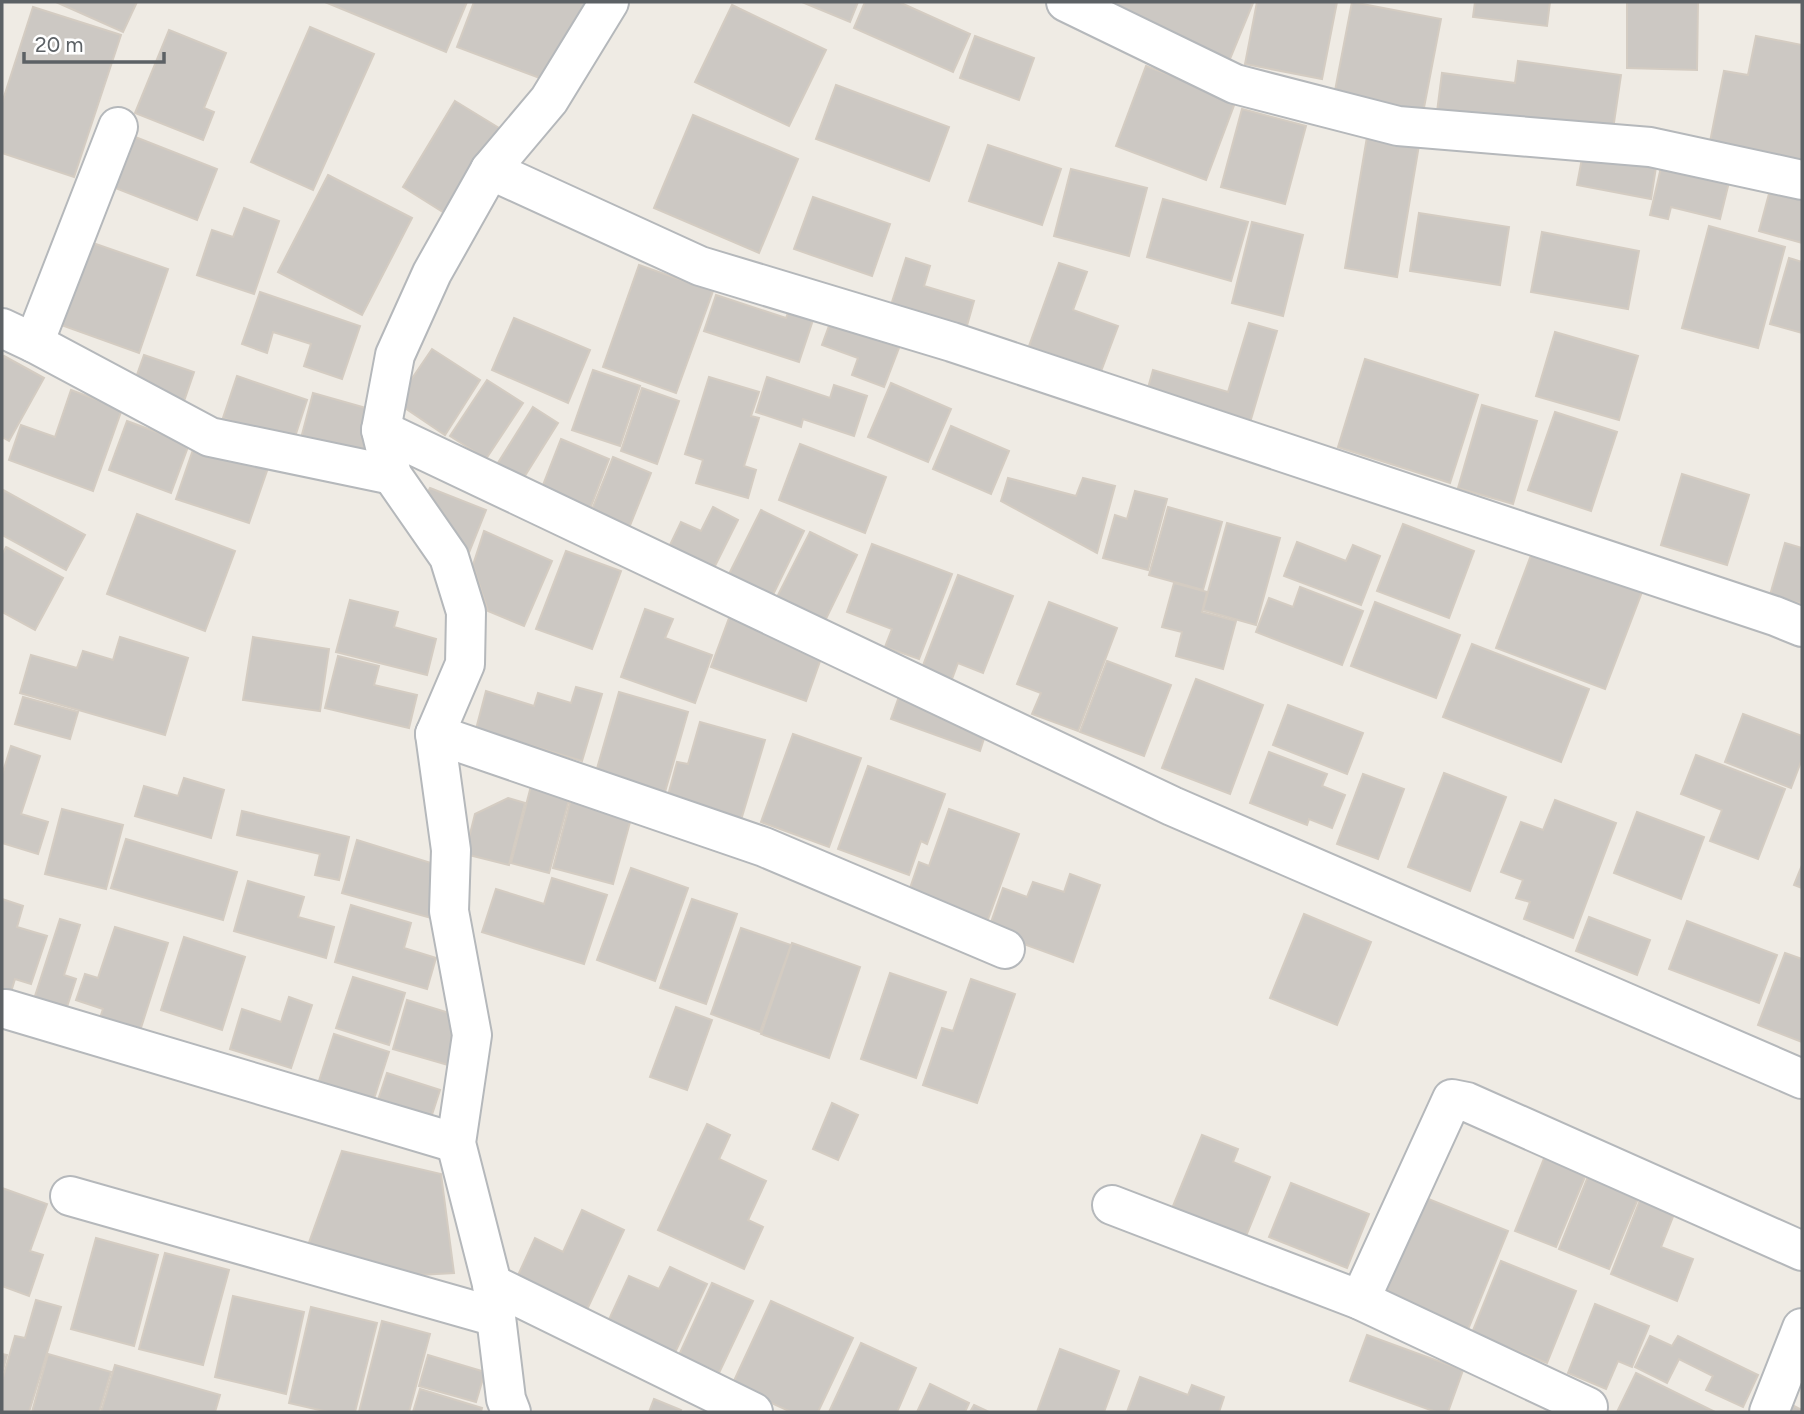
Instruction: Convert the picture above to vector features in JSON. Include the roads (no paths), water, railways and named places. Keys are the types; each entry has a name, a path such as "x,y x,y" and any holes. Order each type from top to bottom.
{"street":[{"path":"511,1412 506,1399 494,1300 456,1143 472,1035 449,911 451,850 435,734 465,664 467,612 449,557 392,475 381,430 395,355 432,273 490,170 549,100 609,2"},
{"path":"1066,2 1235,83 1398,126 1650,147 1802,180"},
{"path":"118,127 18,335 209,437 392,475"},
{"path":"490,170 700,266 1041,371 1802,627"},
{"path":"381,430 1172,806 1802,1079"},
{"path":"435,734 764,847 1005,949"},
{"path":"6,1009 456,1143"},
{"path":"1360,1300 1452,1099 1467,1102 1802,1251"},
{"path":"70,1196 494,1300 753,1412"},
{"path":"1112,1205 1360,1300 1588,1407"},
{"path":"1769,1412 1802,1328"}]}
